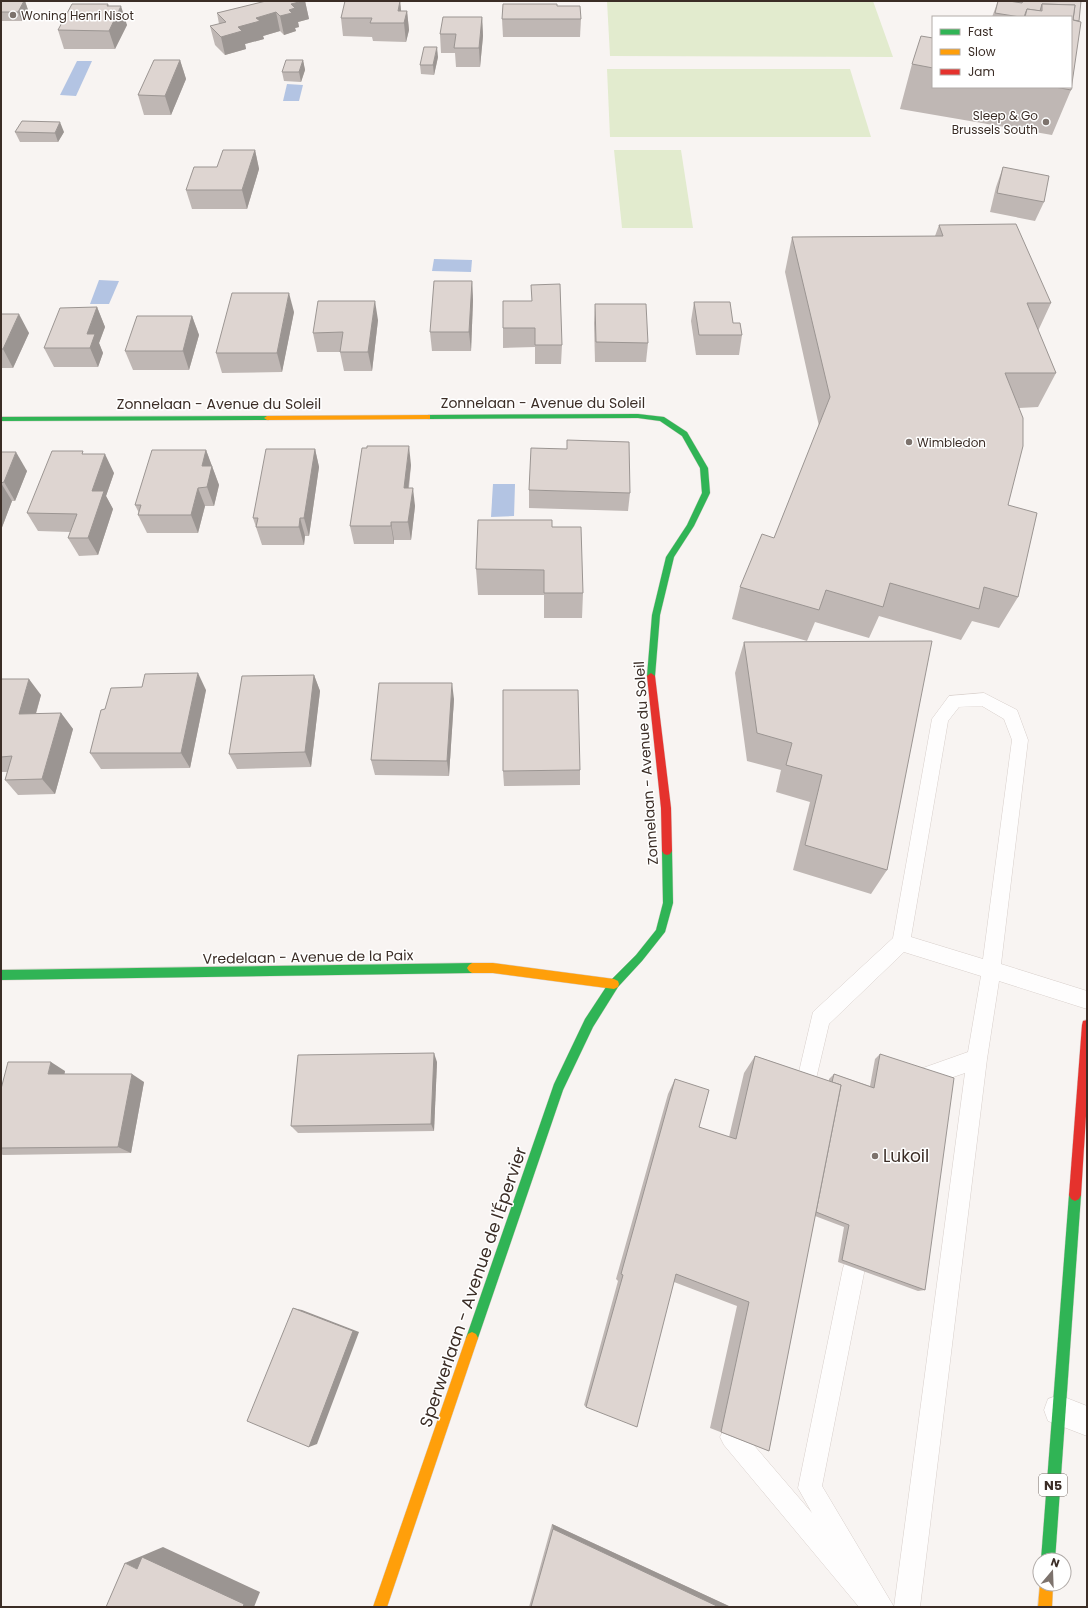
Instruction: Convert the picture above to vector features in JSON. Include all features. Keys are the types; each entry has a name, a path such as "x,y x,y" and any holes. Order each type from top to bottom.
{"street":[{"name":"Zonnelaan - Avenue du Soleil","path":"1,418 638,416 662,420 685,434 704,468 706,493 690,526 670,557 656,614 650,670 666,808 668,903 660,932 639,958 614,984"},
{"name":"Vredelaan - Avenue de la Paix","path":"1,975 493,968 614,984"},
{"name":"Sperwerlaan - Avenue de l'Épervier","path":"380,1607 558,1088 589,1023 614,984"},
{"name":"N5","path":"1049,1552 1087,1025"},
{"path":"1059,1410 1087,1421"},
{"path":"1045,1607 1046,1592"}],"lane":[{"path":"804,1093 820,1019 900,942 940,719 955,701 984,699 1011,715 1020,740 991,970 977,1059 907,1607"},
{"path":"900,942 1087,1000"},
{"path":"927,1076 977,1059"},
{"path":"854,1268 810,1488 882,1607"},
{"path":"732,1437 874,1607"}],"green space":[{"path":"607,1 873,1 893,57 610,56"},
{"path":"607,69 850,69 871,137 610,137"},
{"path":"614,150 681,150 693,228 622,228"}],"water":[{"path":"77,61 92,61 76,96 60,95"},
{"path":"287,84 303,85 299,101 283,101"},
{"path":"434,259 472,260 471,272 432,271"},
{"path":"99,280 119,281 109,304 90,304"},
{"path":"493,484 515,484 514,516 491,517"}],"building":[{"path":"1,1 24,1 18,12 1,12"},
{"path":"266,1 303,1 291,4 295,8 289,10 292,13 280,16 276,12 256,18 260,21 238,27 242,31 221,37 210,26 226,22 217,13"},
{"path":"345,1 400,1 398,11 407,11 404,23 370,23 372,18 341,18"},
{"path":"998,1 1022,3 1023,1 1081,1 1079,21 1073,20 1075,5 1042,4 1040,11 1027,9 1024,16 995,13"},
{"path":"72,4 108,4 107,6 121,6 109,31 58,30"},
{"path":"503,4 557,4 557,6 580,6 581,19 502,19"},
{"path":"1042,4 1075,5 1073,20 1081,22 1072,83 1072,16 1025,16 1027,9 1042,11"},
{"path":"443,17 482,17 479,48 454,48 456,34 440,34"},
{"path":"921,36 932,38 932,68 912,64"},
{"path":"424,47 437,47 433,65 420,65"},
{"path":"154,60 180,60 165,96 138,95"},
{"path":"286,60 303,60 299,72 282,72"},
{"path":"1060,88 1071,88 1071,90"},
{"path":"22,121 60,122 55,133 15,132"},
{"path":"223,150 255,150 242,190 186,190 194,167 217,167"},
{"path":"1003,167 1049,176 1044,202 997,193"},
{"name":"Wimbledon","path":"1016,224 1051,303 1027,303 1056,373 1005,373 1023,418 1023,446 1008,505 1037,513 1018,597 984,587 979,609 890,583 883,607 826,590 819,610 740,587 762,534 774,538 830,397 792,237 943,236 939,225"},
{"path":"434,281 472,281 469,332 430,332"},
{"path":"560,284 562,345 535,345 535,328 503,328 503,301 532,301 531,285"},
{"path":"232,293 289,293 277,353 216,353"},
{"path":"318,301 375,301 368,352 340,352 343,332 313,333"},
{"path":"694,302 730,302 733,323 740,323 742,335 699,335"},
{"path":"595,304 646,304 648,343 596,342"},
{"path":"97,307 87,334 95,334 90,348 44,348 60,308"},
{"path":"1,314 19,314 3,349 1,349"},
{"path":"137,316 192,316 183,351 125,351"},
{"path":"567,440 629,442 630,493 529,490 531,448 567,449"},
{"path":"367,446 409,446 404,488 413,488 408,522 391,522 391,526 350,526 362,448 367,448"},
{"path":"266,449 315,449 304,518 300,518 299,527 256,527 258,518 253,518"},
{"path":"152,450 206,450 202,466 212,466 207,487 198,488 191,515 138,515 141,505 135,505"},
{"path":"52,451 83,451 82,454 105,454 92,491 104,491 88,538 68,538 77,514 27,513"},
{"path":"1,452 16,452 4,482 1,483"},
{"path":"478,520 552,520 552,527 581,527 583,593 544,593 544,570 476,569"},
{"path":"932,641 887,870 805,845 822,775 786,765 792,743 757,733 744,642"},
{"path":"198,673 181,753 90,753 101,710 105,709 111,688 142,687 145,674"},
{"path":"314,675 305,752 229,754 242,676"},
{"path":"1,679 29,679 19,714 61,713 42,779 5,780 12,756 1,757"},
{"path":"379,683 452,683 447,761 371,760"},
{"path":"503,690 578,690 580,770 503,771"},
{"path":"434,1053 431,1124 291,1126 298,1055"},
{"name":"Lukoil","path":"880,1054 954,1078 925,1290 842,1260 849,1225 816,1212 841,1085 832,1082 834,1074 874,1088"},
{"path":"755,1056 841,1085 769,1451 721,1432 749,1302 676,1274 637,1427 586,1407 675,1079 709,1090 699,1127 736,1139"},
{"path":"8,1062 51,1062 48,1074 132,1074 118,1147 1,1148 1,1089"},
{"path":"293,1308 353,1331 309,1447 247,1421"},
{"path":"553,1529 719,1607 531,1607"},
{"path":"142,1557 244,1604 243,1607 106,1607 125,1563 137,1569"}],"traffic: fast":[{"path":"428,417 638,416 662,419 685,434 704,468 706,493 690,526 670,557 656,615 651,676"},
{"path":"1,419 267,418"},
{"path":"472,1338 558,1088 589,1023 614,984 639,958 660,932 668,903 667,851"},
{"path":"1,975 472,968"},
{"path":"1049,1552 1075,1195"}],"traffic: slow":[{"path":"267,418 428,417"},
{"path":"472,968 493,968 614,984"},
{"path":"380,1607 472,1338"},
{"path":"1045,1607 1046,1592"}],"traffic: jam":[{"path":"651,676 666,808 667,851"},
{"path":"1075,1195 1087,1025"}],"place":[{"name":"Woning Henri Nisot","path":"13,15"},
{"name":"Sleep & Go Brussels South","path":"1046,122"},
{"name":"Wimbledon","path":"909,442"},
{"name":"Lukoil","path":"875,1156"}]}
